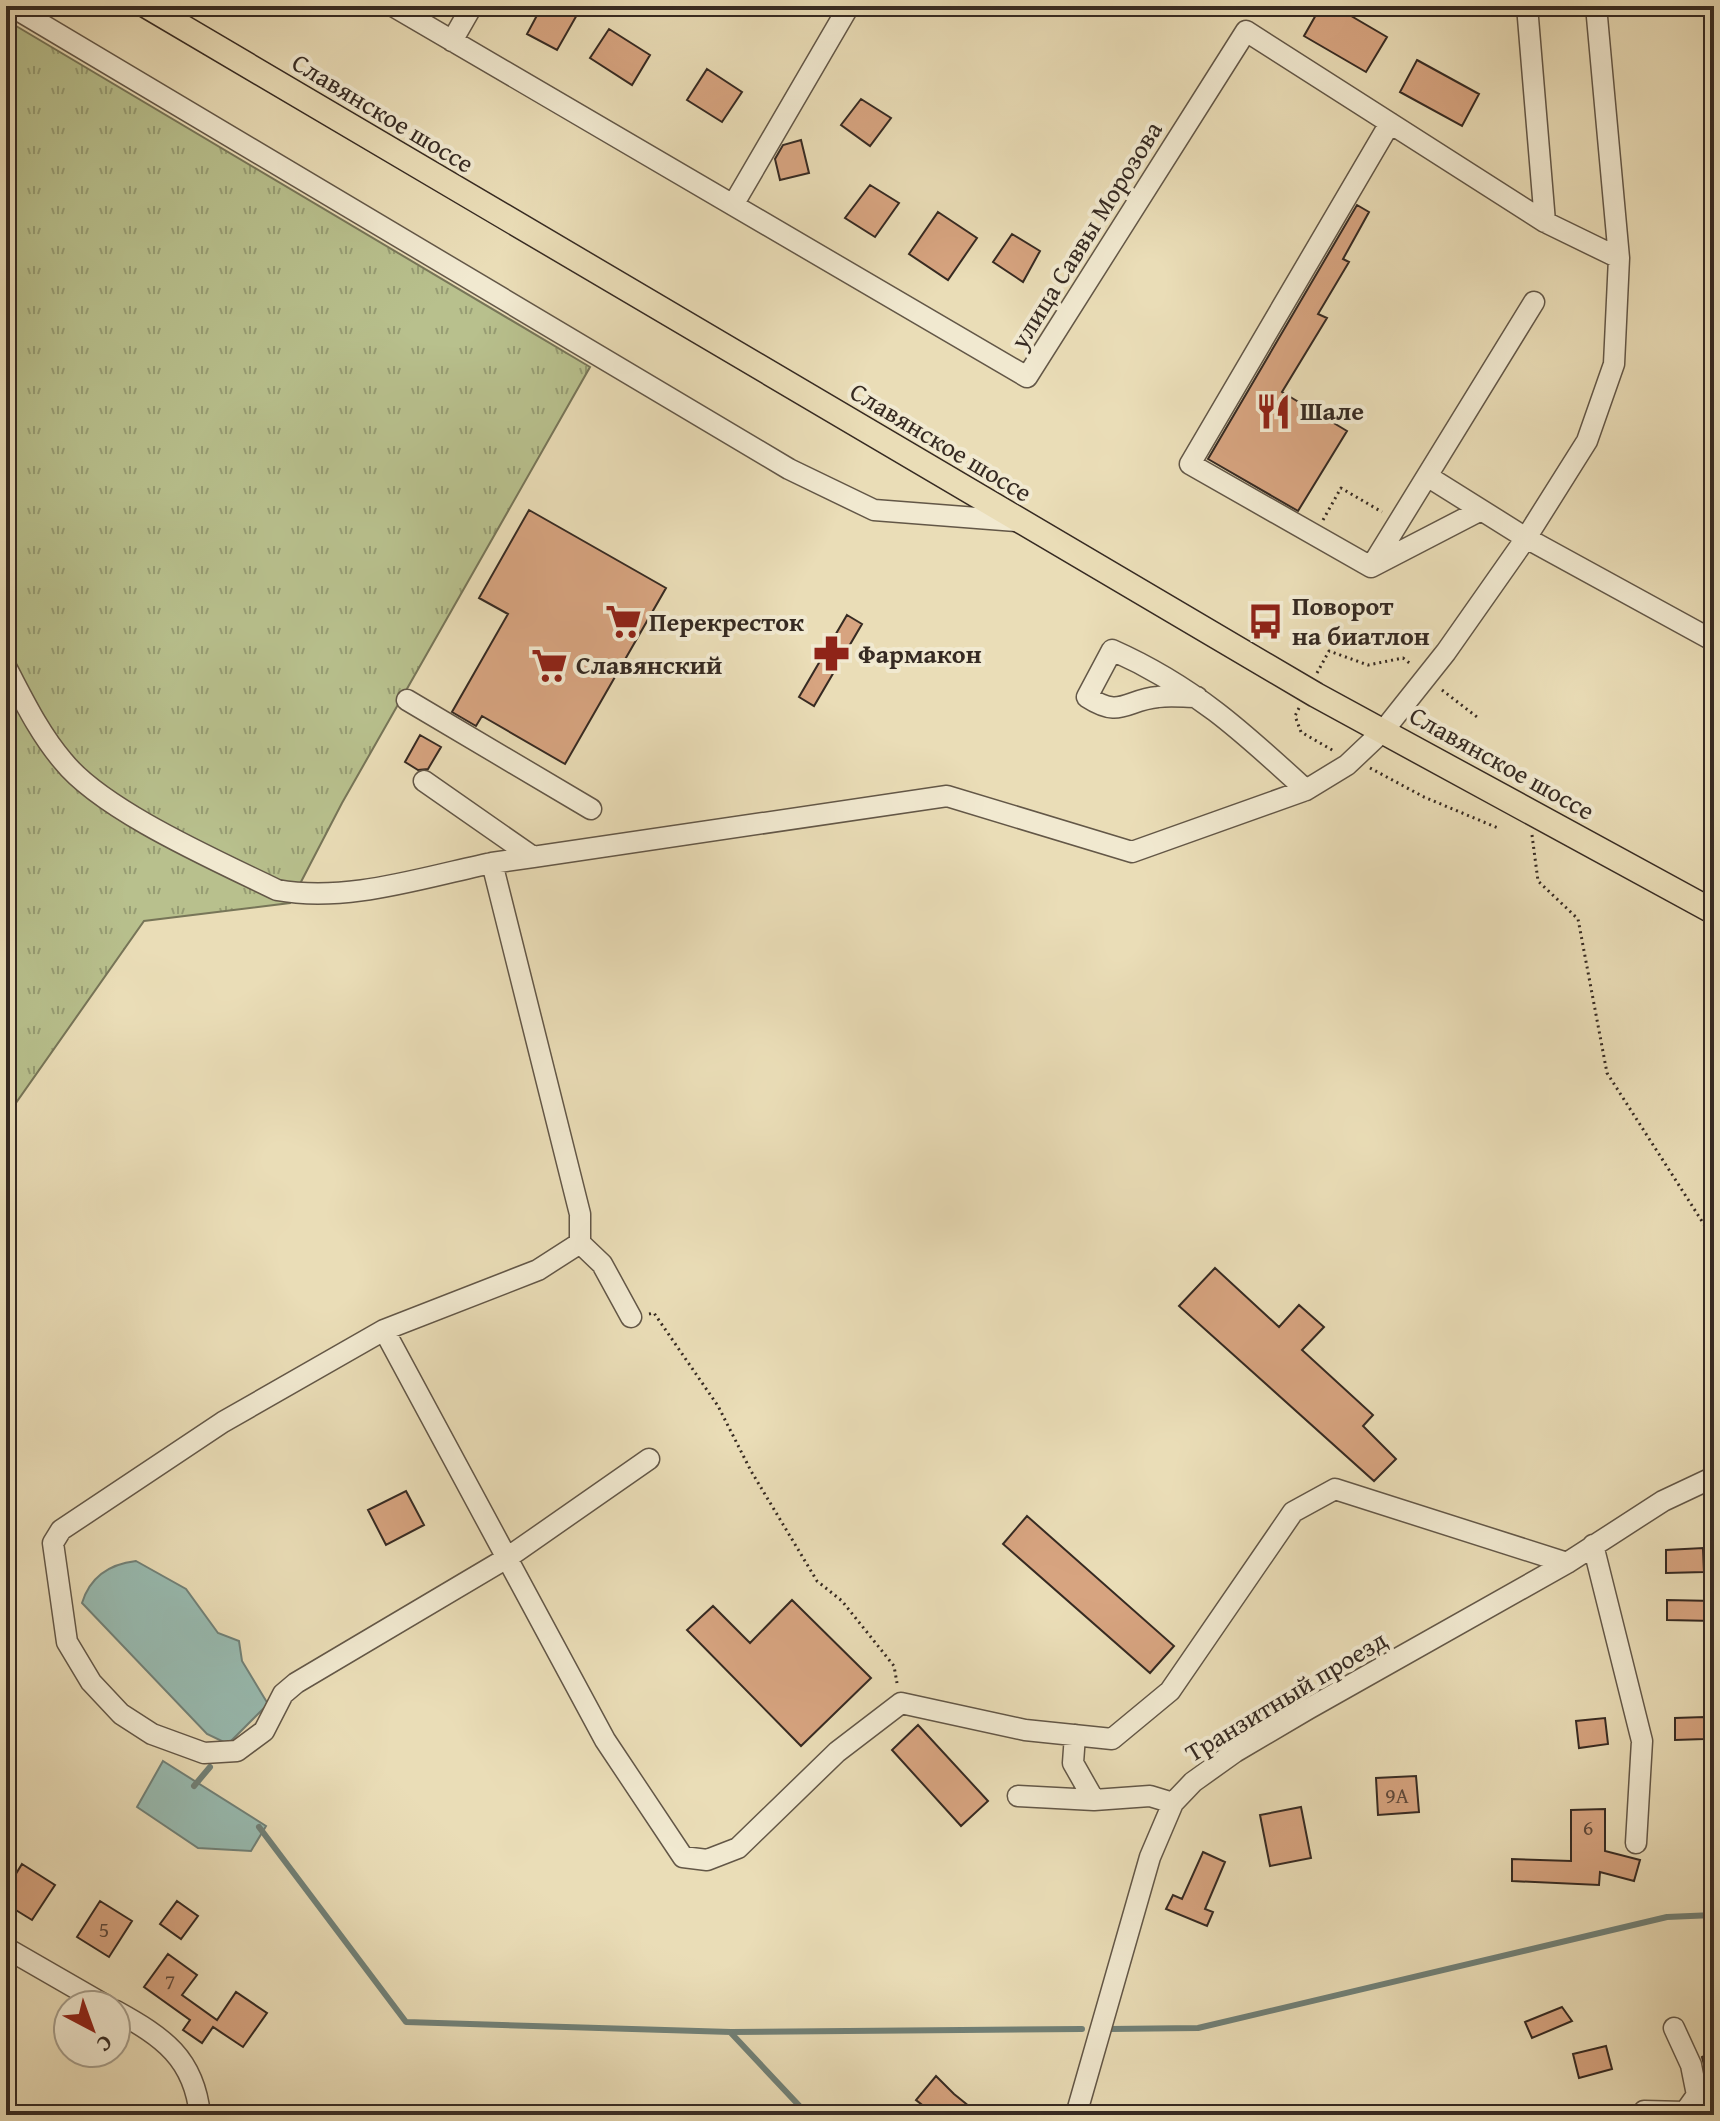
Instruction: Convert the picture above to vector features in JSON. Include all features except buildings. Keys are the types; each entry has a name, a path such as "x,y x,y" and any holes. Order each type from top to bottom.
{"main road":[{"name":"Славянское шоссе","path":"147,6 1016,521 1384,730 1714,912"}],"street":[{"path":"11,6 789,469 844,498 874,510 1016,521"},
{"name":"улица Саввы Морозова","path":"393,6 1027,377 1246,31 1545,222 1619,258"},
{"path":"452,41 472,6"},
{"path":"733,205 849,6"},
{"path":"1527,6 1545,222"},
{"path":"6,667 37,724 63,762 97,794 277,890 306,895 350,892 492,863 947,796 1132,852 1306,790 1347,765 1384,730 1446,652 1526,538 1587,441 1614,364 1619,258 1596,6"},
{"path":"1371,567 1190,464 1390,123"},
{"path":"1371,567 1534,302"},
{"path":"1427,476 1526,538 1714,641"},
{"path":"1371,567 1481,510"},
{"path":"1399,523 1427,538"},
{"path":"1197,697 1156,697 1128,707 1106,710 1087,697 1112,650 1147,666 1222,712 1306,790"},
{"path":"407,700 591,809"},
{"path":"424,781 533,857"},
{"path":"492,863 580,1214 580,1243 602,1264 631,1317"},
{"path":"580,1243 538,1270 384,1330 223,1422 61,1530 53,1543 64,1600 67,1642 91,1682 121,1714 152,1734 204,1753 237,1751 264,1731 283,1694 296,1683 507,1558 649,1459"},
{"path":"384,1330 605,1740 683,1857 707,1860 738,1848 837,1752 901,1703 1025,1730 1112,1739 1170,1691 1293,1512 1335,1489 1567,1563"},
{"name":"Транзитный проезд","path":"1076,2115 1150,1857 1173,1803 1193,1782 1235,1752 1567,1563 1663,1501 1714,1477"},
{"path":"1593,1545 1642,1741 1636,1843"},
{"path":"1075,1735 1073,1763 1094,1800"},
{"path":"1018,1796 1094,1800 1150,1796 1173,1803"},
{"path":"6,1948 77,1989"},
{"path":"132,2020 153,2032 183,2061 197,2087 200,2115"},
{"path":"1644,2111 1686,2113 1697,2095 1691,2065 1674,2028"}],"path":[{"path":"1314,535 1341,488 1399,523"},
{"path":"1424,797 1498,828"},
{"path":"1528,809 1538,881 1578,919 1607,1073 1714,1240"},
{"path":"631,1317 654,1313 681,1351 718,1406 751,1471 817,1581 842,1601 894,1666 901,1703"}],"green space":[{"path":"6,20 590,367 342,803 290,903 144,921 6,1117"}],"water":[{"path":"136,1561 186,1589 218,1633 239,1641 242,1661 268,1704 228,1744 207,1734 82,1603 90,1586 102,1573"},
{"path":"163,1761 266,1826 251,1851 198,1848 137,1807"}],"waterway":[{"path":"194,1786 210,1767"},
{"path":"259,1827 406,2022 731,2032 1082,2029"},
{"path":"1110,2029 1198,2028 1667,1917 1714,1915"},
{"path":"731,2033 808,2115"}],"place":[{"name":"Шале","path":"1274,411"},
{"name":"Поворот на биатлон","path":"1266,621"},
{"name":"Перекресток","path":"623,622"},
{"name":"Фармакон","path":"832,654"},
{"name":"Славянский","path":"550,665"}]}
